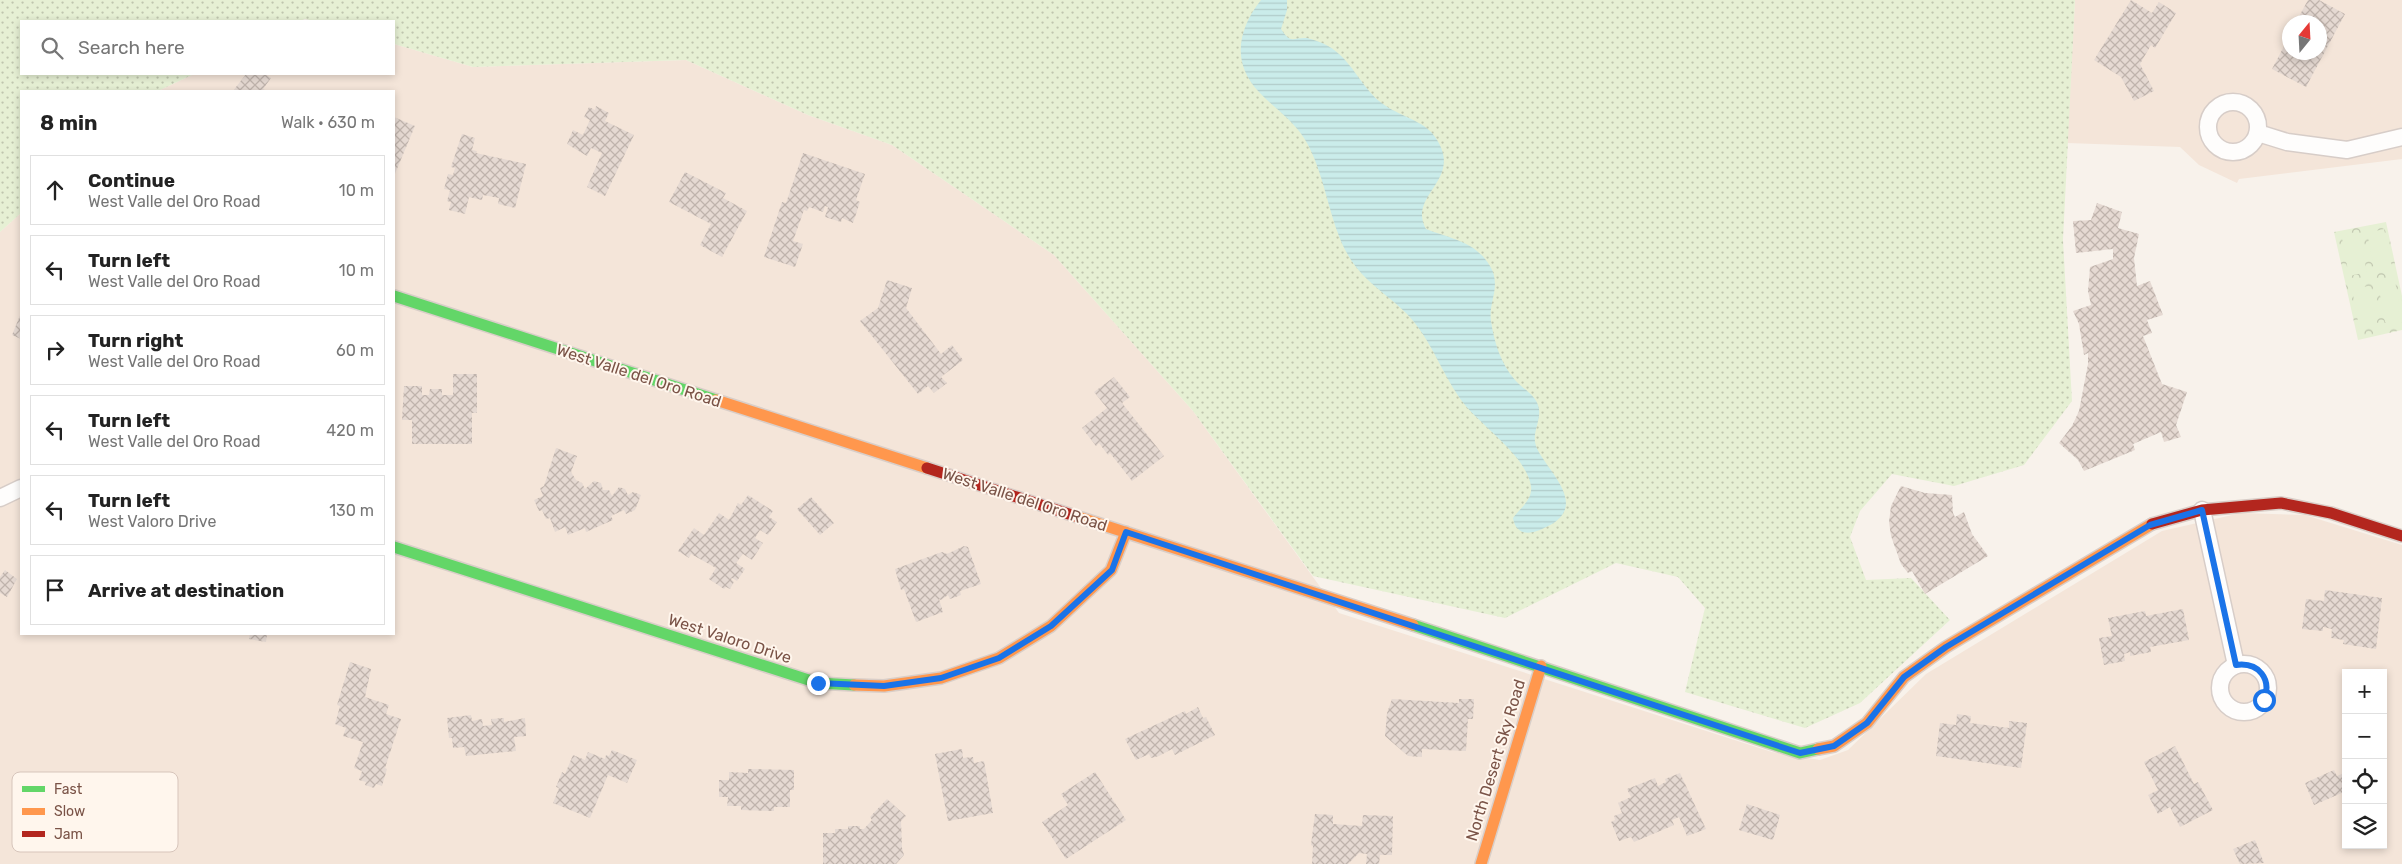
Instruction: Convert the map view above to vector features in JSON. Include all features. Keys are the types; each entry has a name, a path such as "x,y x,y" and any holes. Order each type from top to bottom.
{"street":[{"path":"2258,133 2287,142 2347,150 2402,137"},
{"name":"West Valle del Oro Road","path":"395,296 1541,666 1800,753 1834,746 1867,723 1904,677 1946,647 2150,525 2202,510 2281,503 2331,513 2402,536"},
{"path":"0,498 20,488"},
{"path":"2202,510 2236,665"},
{"name":"West Valoro Drive","path":"395,547 818,683 884,686 941,678 999,658 1051,626 1112,570 1126,532"},
{"name":"North Desert Sky Road","path":"1481,864 1486,842 1541,666"}],"shaded area":[{"path":"2075,0 2402,0 2402,159 2239,179 2237,183 2199,165 2180,147 2067,143"},
{"path":"395,44 473,67 686,60 808,115 892,145 1054,255 1193,411 1339,613 1772,752 1820,760 1848,750 1926,674 2162,531 2241,513 2305,515 2402,545 2402,864 0,864 0,232 20,214 20,635 395,635 395,90 160,90 192,75 395,75"}],"green space":[{"path":"0,0 2075,0 2063,240 2072,401 2024,465 1954,486 1892,474 1860,511 1850,537 1866,580 1911,578 1950,620 1860,703 1805,728 1685,692 1705,608 1678,577 1616,563 1505,618 1313,576 1193,411 1054,255 892,145 808,115 686,60 473,67 395,44 395,20 20,20 20,75 192,75 160,90 20,90 20,214 0,232"},
{"path":"2386,222 2402,296 2402,330 2358,340 2334,232"},
{"path":"2384,229 2392,267 2375,271 2367,233"},
{"path":"2359,234 2367,272 2349,276 2342,238"},
{"path":"2395,281 2402,319 2385,322 2378,284"},
{"path":"2369,286 2377,324 2359,327 2352,289"}],"water":[{"path":"1261,0 1287,0 1287,10 1281,29 1287,37 1290,39 1307,38 1336,51 1372,95 1385,106 1427,128 1442,149 1444,162 1441,174 1424,205 1422,216 1426,229 1470,246 1484,258 1493,273 1495,287 1491,307 1491,321 1496,345 1510,374 1534,398 1538,405 1536,446 1565,495 1566,506 1562,515 1552,524 1541,530 1529,533 1523,532 1515,525 1513,518 1528,500 1531,491 1528,475 1521,464 1513,453 1465,405 1415,323 1400,307 1367,280 1356,267 1339,237 1318,169 1304,138 1294,125 1250,81 1241,58 1241,46 1247,23"}],"building":[{"path":"2131,0 2152,13 2159,2 2176,13 2155,48 2151,45 2140,64 2154,91 2134,101 2121,77 2094,60"},
{"path":"2308,0 2319,0 2345,14 2327,48 2327,15 2300,15"},
{"path":"2282,50 2282,60 2320,60 2306,87 2272,69"},
{"path":"245,75 266,75 271,78 263,89 265,90 234,90"},
{"path":"596,106 609,113 605,121 634,135 605,196 587,187 602,153 591,148 587,156 567,144 573,130 583,135 590,120 584,117 589,107 595,110"},
{"path":"395,117 415,126 395,174"},
{"path":"462,134 475,138 472,150 477,151 476,153 526,164 515,208 498,204 499,198 483,195 482,200 469,197 465,214 449,210 451,202 447,201 450,190 444,189 448,174 453,175 455,168 451,167"},
{"path":"803,153 865,174 856,200 860,202 853,223 842,218 841,222 825,217 828,207 825,206 823,212 809,207 807,211 804,210 793,241 803,244 795,267 764,257 782,202 786,203"},
{"path":"685,172 726,193 723,198 747,211 722,257 700,245 711,224 669,202"},
{"path":"2097,203 2122,212 2118,228 2139,234 2134,258 2137,286 2150,281 2163,315 2147,320 2152,333 2143,336 2162,384 2187,392 2176,425 2181,437 2164,442 2161,432 2133,444 2135,450 2084,471 2078,460 2059,443 2072,426 2079,411 2088,364 2088,353 2084,355 2079,324 2073,311 2091,305 2088,291 2090,267 2113,259 2113,249 2076,253 2073,221 2091,220"},
{"path":"887,280 912,288 906,308 941,354 952,345 963,360 941,377 947,383 934,393 928,386 918,394 860,321 878,308"},
{"path":"20,315 20,339 12,335"},
{"path":"453,374 477,374 477,413 472,413 472,444 412,444 412,420 402,420 404,386 422,386 422,395 429,395 430,389 442,389 442,395 453,395"},
{"path":"1114,377 1130,397 1122,403 1164,456 1132,481 1110,453 1108,455 1099,443 1096,446 1082,428 1107,408 1094,392"},
{"path":"556,448 577,456 571,472 585,489 594,481 601,483 603,490 609,490 612,496 619,487 625,489 628,495 633,492 641,495 635,510 626,514 624,510 611,516 613,520 586,532 585,528 568,535 565,527 555,532 550,518 546,519 542,510 539,511 534,500 543,496 540,488 544,486"},
{"path":"1901,486 1925,493 1952,495 1955,517 1964,512 1972,534 1988,556 1925,594 1912,571 1908,573 1901,564 1891,536 1889,522 1891,506"},
{"path":"748,495 773,511 769,517 777,522 768,535 760,530 755,538 763,543 752,560 743,554 736,563 745,569 737,581 731,579 734,582 730,589 726,587 724,589 709,579 716,568 691,554 689,558 678,551 694,528 704,535 719,513 729,520 738,503 741,505"},
{"path":"811,497 834,523 820,535 797,509"},
{"path":"964,546 968,547 981,584 960,591 961,595 950,599 948,595 941,600 939,599 943,612 916,622 904,589 901,590 895,569 942,552 947,554"},
{"path":"5,570 17,579 7,597 0,593 0,577"},
{"path":"2325,590 2382,598 2376,649 2343,644 2344,640 2331,638 2332,629 2323,627 2323,631 2302,629 2306,599 2324,601"},
{"path":"2183,609 2189,640 2150,647 2151,652 2130,656 2130,652 2124,654 2125,661 2104,665 2099,638 2112,636 2108,618 2145,611 2146,616"},
{"path":"250,635 267,635 266,642 249,639"},
{"path":"350,662 371,669 365,697 389,705 386,714 401,719 385,768 387,769 382,786 376,784 374,788 365,785 366,782 359,780 362,771 354,768 363,742 343,736 346,728 335,724 340,706 337,705"},
{"path":"1392,699 1459,703 1459,699 1474,699 1473,719 1468,719 1466,751 1422,749 1422,757 1408,756 1385,736 1387,713"},
{"path":"1198,707 1203,718 1206,717 1215,735 1175,755 1172,749 1159,756 1151,758 1149,754 1136,760 1125,739 1185,711 1186,714"},
{"path":"1957,714 1971,716 1970,723 2009,728 2009,721 2027,723 2021,768 1936,756 1940,723 1956,725"},
{"path":"471,715 472,721 482,719 483,726 492,725 491,719 504,718 504,722 525,718 526,736 514,737 516,751 466,756 464,747 453,748 452,738 449,738 447,718"},
{"path":"2175,746 2194,784 2198,782 2213,810 2180,827 2170,807 2158,814 2148,795 2158,790 2144,762"},
{"path":"962,749 963,758 973,757 974,763 984,761 993,813 948,821 935,754"},
{"path":"612,750 637,760 627,783 608,775 590,818 553,803 559,788 556,787 562,772 565,774 573,755 585,760 588,752 605,759 606,755 609,756"},
{"path":"748,769 794,770 794,790 790,790 790,807 774,807 774,811 741,810 741,806 727,806 728,797 719,797 719,780 729,780 729,772 748,773"},
{"path":"2334,770 2337,776 2342,774 2342,793 2314,805 2305,783"},
{"path":"1095,772 1126,820 1066,859 1042,822 1068,805 1061,794"},
{"path":"1680,773 1706,829 1687,836 1679,817 1672,820 1674,825 1634,842 1631,837 1619,841 1611,822 1615,820 1614,816 1622,813 1618,803 1631,797 1627,789 1655,778 1658,786 1666,782 1665,779"},
{"path":"887,799 906,816 901,821 904,855 896,864 823,864 823,833 835,833 835,829 848,829 848,826 860,826 860,829 864,829 872,820 870,817"},
{"path":"1747,804 1780,815 1773,840 1739,830"},
{"path":"1315,814 1333,815 1333,824 1362,826 1363,815 1393,816 1392,855 1380,855 1379,864 1366,864 1367,854 1359,853 1348,864 1312,864 1313,846 1311,845"},
{"path":"2255,840 2264,863 2240,864 2233,849"}],"traffic: fast":[{"path":"395,296 716,400"},
{"path":"395,547 818,683 854,685"},
{"path":"1413,625 1800,753 1818,749"}],"traffic: slow":[{"path":"716,400 927,468"},
{"path":"1075,516 1413,625"},
{"path":"1818,749 1834,746 1867,723 1904,677 1946,647 2152,524"},
{"path":"854,685 884,686 941,678 999,658 1051,626 1111,570 1126,532"},
{"path":"1481,864 1541,666"}],"traffic: jam":[{"path":"927,468 1075,516"},
{"path":"2152,524 2202,510 2281,503 2331,513 2402,536"}],"route":[{"path":"818,683 884,686 941,678 999,658 1051,626 1112,570 1126,532 1541,666 1800,753 1834,746 1867,723 1904,677 1946,647 2150,525 2202,510 2236,665 2244,664 2260,670 2267,684 2264,700"}]}
